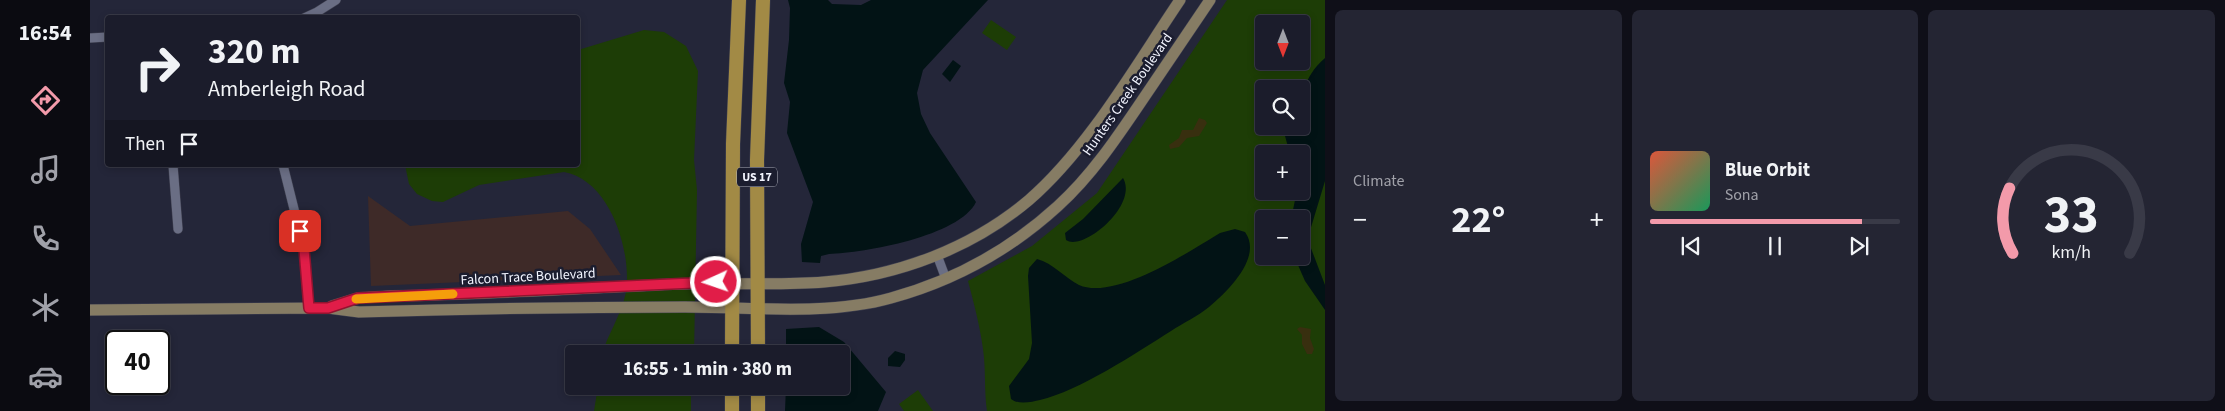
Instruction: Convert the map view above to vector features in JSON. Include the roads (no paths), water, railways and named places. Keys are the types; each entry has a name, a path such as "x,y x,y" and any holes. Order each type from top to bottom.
{"main road":[{"name":"US 17","path":"732,345 734,73 739,0"},
{"name":"US 17","path":"758,345 757,160 762,0"},
{"path":"732,395 732,411"},
{"path":"758,395 758,411"}],"street":[{"path":"310,15 336,0"},
{"name":"Hunters Creek Boulevard","path":"732,282 822,282 882,274 937,255 989,229 1029,199 1079,147 1180,0"},
{"name":"Hunters Creek Boulevard","path":"732,307 855,305 889,299 946,279 1020,237 1060,205 1111,147 1210,0"},
{"path":"90,38 105,37"},
{"path":"173,167 178,230"},
{"path":"284,167 308,248 309,308"},
{"path":"937,255 946,279"},
{"name":"Falcon Trace Boulevard","path":"328,308 358,298 732,282"},
{"name":"Falcon Trace Boulevard","path":"90,310 328,308 359,312 560,307 732,307"}]}
